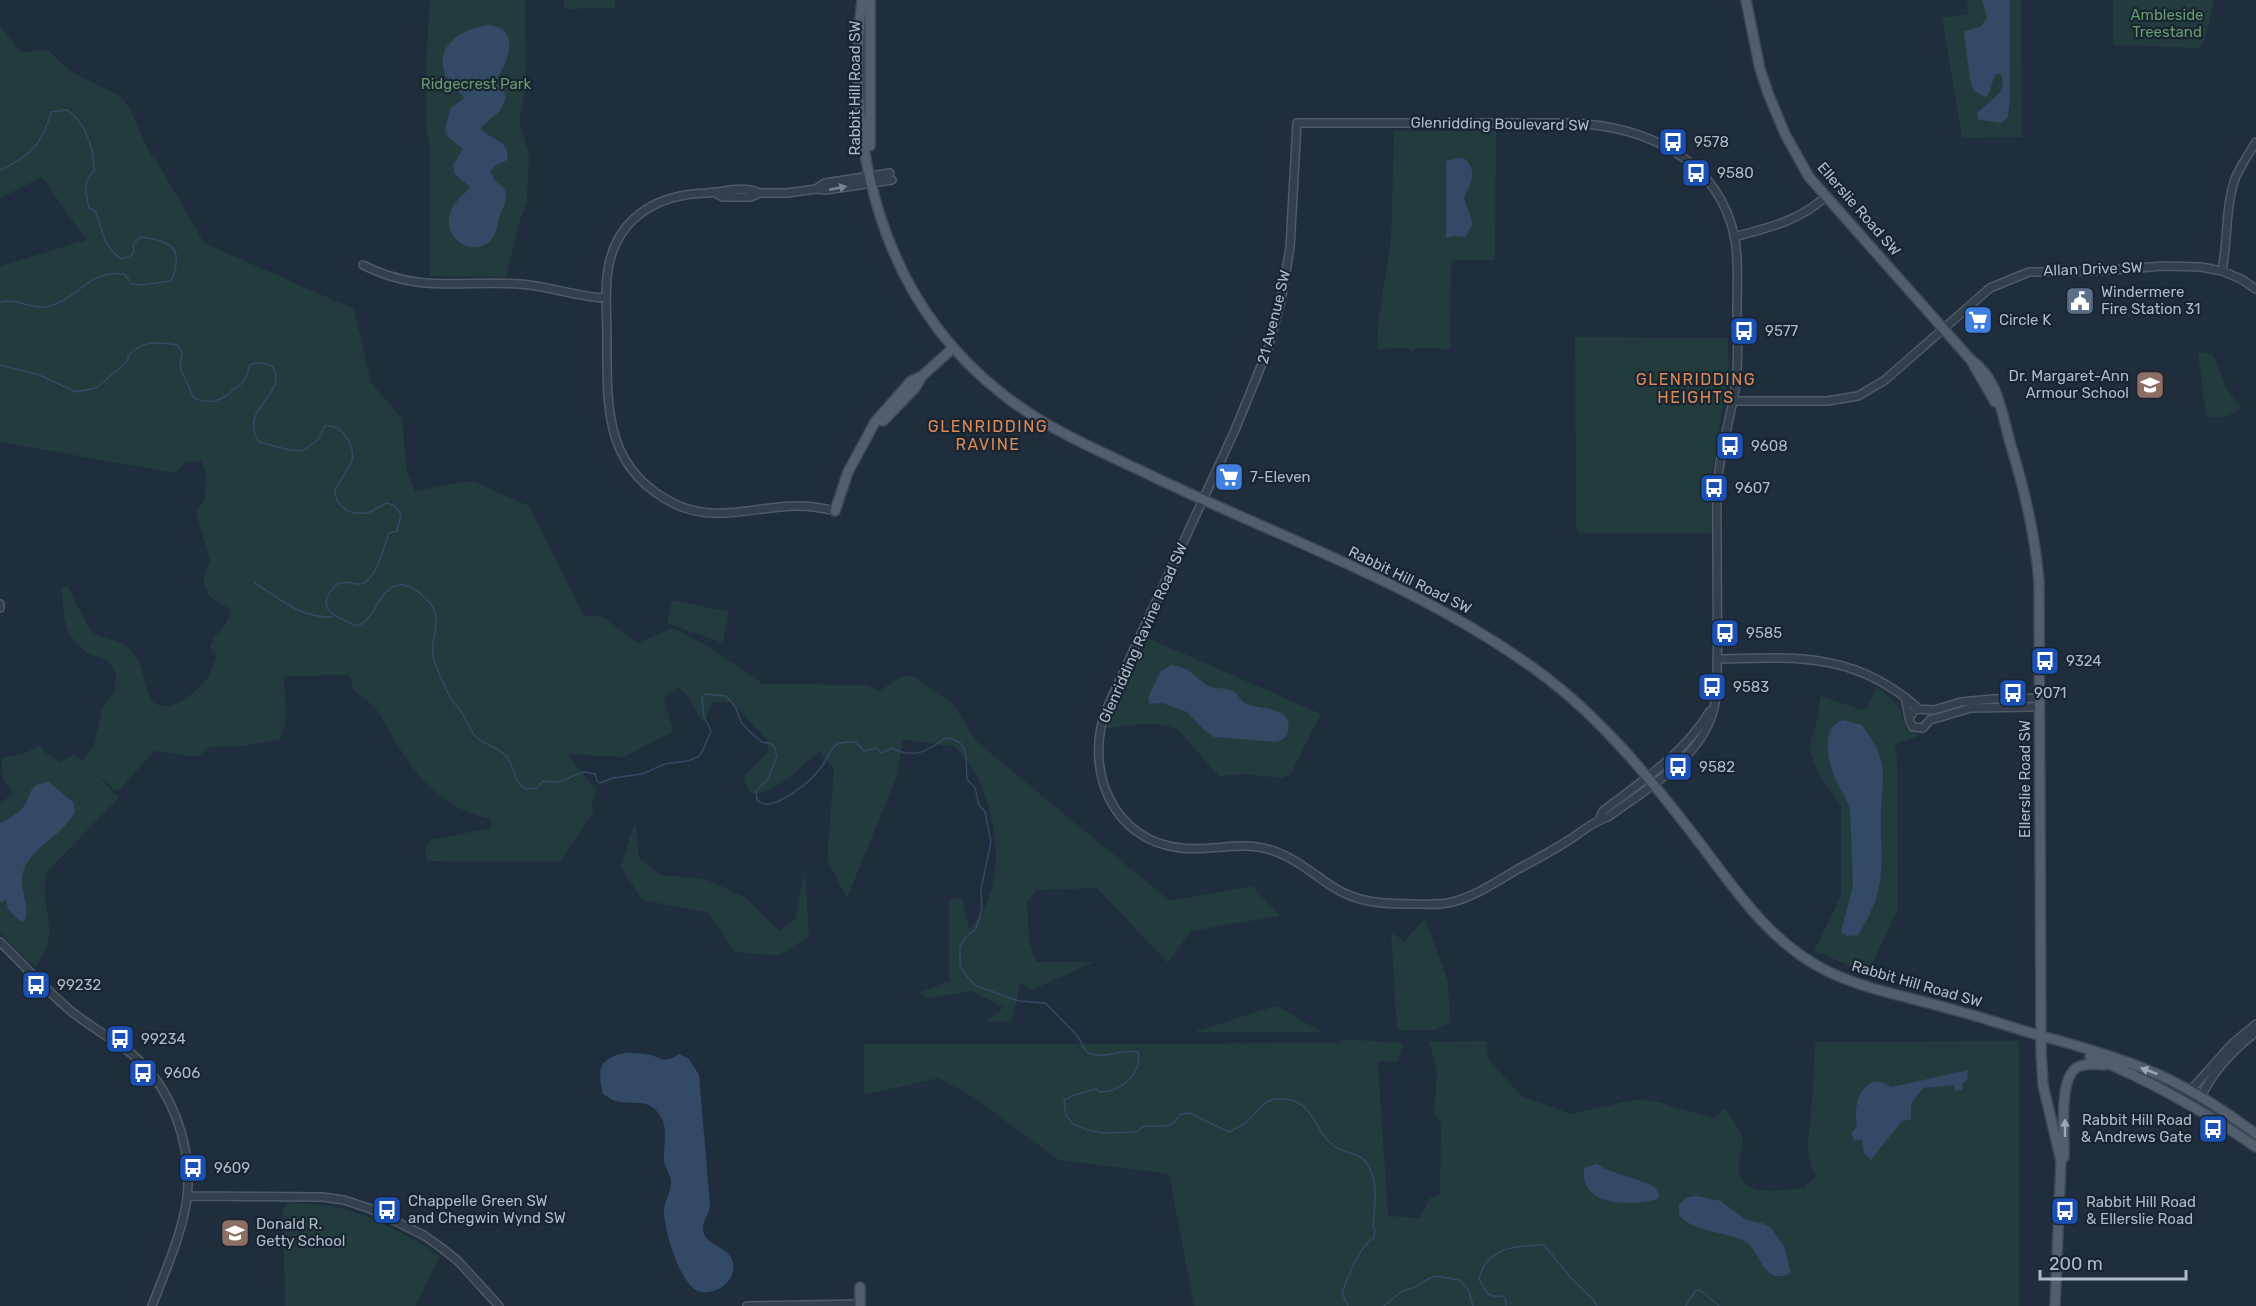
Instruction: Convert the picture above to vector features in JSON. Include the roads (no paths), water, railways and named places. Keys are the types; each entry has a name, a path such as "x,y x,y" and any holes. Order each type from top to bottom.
{"main road":[{"name":"Rabbit Hill Road SW","path":"862,0 859,42 860,101 871,179 884,231 900,268 926,313 952,348 1004,396 1053,427 1203,500 1441,609 1498,644 1570,698 1617,742 1650,780 1754,914 1793,951 1823,969 1854,982 2059,1041 2150,1071 2201,1097 2256,1134"},
{"name":"Rabbit Hill Road SW","path":"870,0 871,179"},
{"name":"Ellerslie Road SW","path":"1747,0 1760,69 1775,112 1796,155 1825,197 1971,360 2003,418 2025,491 2035,537 2039,582 2043,1085 2055,1144 2061,1161 2055,1306"},
{"path":"859,42 864,45 866,96 870,109"},
{"path":"835,511 848,472 868,432 911,381 922,376 952,348"},
{"name":"Rabbit Hill Road SW","path":"2059,1041 2193,1106 2256,1147"},
{"path":"2060,1207 2064,1179 2066,1085 2072,1072 2083,1065 2112,1065"},
{"path":"2193,1106 2201,1104 2245,1131 2256,1134"},
{"name":"Ellerslie Road SW","path":"2050,1306 2055,1144"},
{"path":"860,1287 860,1305"}],"street":[{"name":"Glenridding Boulevard SW","path":"1298,123 1592,124 1639,134 1669,147 1704,176 1722,204 1734,237 1737,262 1738,345 1733,401 1718,479 1716,692 1710,712 1690,740 1650,780 1603,811 1599,820"},
{"name":"21 Avenue SW","path":"1203,500 1258,376 1281,302 1291,238 1298,123"},
{"path":"2222,271 2227,244 2231,194 2236,177 2256,142"},
{"path":"835,511 799,506 727,514 708,513 680,506 658,494 631,469 620,448 608,412 606,298 611,255 620,236 633,219 652,204 664,199 682,194 724,190 787,193 816,189 825,183 891,177"},
{"path":"1734,237 1784,223 1801,215 1825,197"},
{"path":"363,265 397,279 426,284 521,284 587,297 606,298"},
{"name":"Allan Drive SW","path":"1733,401 1827,401 1858,396 1885,380 1990,288 2029,272 2098,271 2164,266 2201,267 2222,271 2241,279 2256,289"},
{"name":"Glenridding Ravine Road SW","path":"1203,500 1106,710 1098,734 1098,764 1104,788 1117,812 1130,826 1147,837 1170,847 1195,849 1243,845 1270,849 1291,858 1340,892 1364,901 1438,904 1461,899 1481,890 1572,839 1599,820"},
{"path":"1717,659 1831,662 1877,678 1922,710 1929,720"},
{"path":"1905,697 1910,724 1917,729 1925,727 1929,720 1971,708 2040,703"},
{"path":"1910,716 1913,711 1974,700 2040,703"},
{"path":"0,942 65,1006 133,1055 152,1074 169,1102 178,1125 187,1164 187,1196 178,1234 152,1306"},
{"path":"2190,1091 2232,1044 2256,1024"},
{"path":"2201,1097 2213,1075 2256,1032"},
{"path":"187,1196 322,1197 362,1205 425,1236 443,1249 463,1266 499,1306"},
{"path":"747,1306 860,1305"}],"water":[{"path":"1982,0 2010,0 2010,100 2008,117 2001,123 1979,120 1977,114 2000,92 2003,81 2001,74 1996,74 1986,97 1974,91 1970,80 1964,31 1980,27 1987,18"},
{"path":"490,25 500,28 509,40 507,56 496,81 506,97 500,111 481,129 506,148 507,160 495,166 490,172 496,182 505,189 506,196 494,236 483,246 475,247 460,243 451,230 449,222 454,205 470,187 454,173 453,165 463,149 449,138 445,130 450,109 464,98 448,81 443,69 443,59 445,50 459,35 468,30"},
{"path":"1457,158 1465,159 1471,168 1472,178 1464,198 1473,224 1465,237 1446,238 1446,161"},
{"path":"1171,665 1190,671 1211,687 1232,690 1247,704 1281,713 1286,717 1288,723 1286,736 1275,742 1214,737 1187,712 1162,703 1150,704 1148,698 1160,672"},
{"path":"1843,720 1862,725 1879,753 1883,777 1879,889 1875,903 1858,935 1847,936 1841,932 1853,885 1850,811 1833,773 1828,750 1832,728"},
{"path":"49,782 74,803 75,812 64,827 35,853 24,869 22,882 26,914 25,920 21,922 8,909 6,899 0,901 0,823 19,811 34,787"},
{"path":"626,1053 646,1054 666,1060 679,1054 689,1059 699,1075 710,1205 703,1226 704,1233 706,1238 727,1252 733,1263 729,1281 714,1291 701,1292 687,1281 670,1244 664,1212 671,1182 664,1163 665,1134 662,1119 652,1107 642,1103 615,1101 603,1094 600,1078 602,1066 610,1058"},
{"path":"1968,1070 1967,1080 1962,1084 1963,1090 1954,1091 1954,1085 1923,1088 1911,1104 1911,1119 1901,1122 1871,1160 1864,1153 1862,1140 1854,1140 1851,1133 1857,1127 1858,1101 1863,1089 1868,1085 1878,1082 1892,1087"},
{"path":"1596,1164 1655,1187 1659,1194 1658,1199 1622,1203 1598,1197 1590,1191 1585,1181 1584,1168"},
{"path":"1696,1196 1721,1201 1746,1220 1762,1223 1771,1228 1784,1246 1791,1273 1782,1276 1775,1275 1764,1267 1747,1242 1697,1227 1684,1220 1679,1215 1679,1205 1686,1198"}],"waterway":[{"path":"0,170 20,160 34,148 44,132 51,112 67,110 74,115 88,137 94,171 86,184 89,208 96,212 104,239 111,250 122,259 132,255 133,244 140,237 166,243 171,246 176,257 174,273 170,281 132,284 124,274 111,274 92,280 61,302 50,306 37,307 12,301 0,302"},
{"path":"0,365 39,375 76,392 96,388 128,361 128,356 145,344 177,345 182,352 180,368 194,398 205,401 216,401 242,384 250,365 262,363 273,367 276,377 274,386 254,420 254,430 259,442 302,451 318,440 325,426 337,428 346,436 352,455 352,461 335,490 338,502 346,510 357,513 370,512 387,503 395,506 401,514 397,531 389,533 379,563 371,577 360,584 346,582 337,584 326,600 327,606 335,615 357,626 369,618 381,598 391,588 398,585 408,586 422,595 435,612 433,656 451,699 476,737 507,757 518,782 525,789 537,788 543,781 559,782 583,772 595,774 600,783 613,778 642,774 665,764 698,757 711,731 704,716 702,697 706,694 726,696 736,708 741,722 750,732 762,742 771,744 775,748 777,756 768,779 756,791 757,800 764,804 779,801 803,786 823,765 834,747 840,743 855,742 864,751 876,748 882,753 891,748 907,753 920,752 946,738 960,743 966,752 967,779 975,788 979,805 985,812 991,842 981,889 982,908 976,929 966,937 960,947 960,966 967,977 976,986 1019,1001 1045,1003 1078,1036 1085,1050 1091,1054 1138,1052 1137,1067 1122,1085 1107,1091 1099,1092 1096,1089 1064,1100 1066,1115 1073,1124 1088,1130 1103,1133 1136,1132 1144,1126 1173,1124 1181,1114 1189,1113 1229,1132 1249,1120 1263,1105 1272,1100 1289,1100 1299,1103 1306,1109 1327,1140 1338,1149 1363,1159 1373,1177 1374,1238 1359,1255 1344,1287 1342,1293 1348,1306"},
{"path":"255,583 301,611 321,617 332,617"},
{"path":"1506,1306 1506,1300 1502,1296 1490,1295 1485,1290 1479,1279 1483,1268 1488,1260 1504,1250 1513,1247 1544,1245 1597,1306"},
{"path":"1384,1306 1402,1291 1416,1287 1436,1276 1459,1280 1468,1289 1473,1306"},
{"path":"1686,1306 1695,1291 1700,1290 1719,1306"}],"place":[{"name":"9578","path":"1673,142"},
{"name":"9580","path":"1696,173"},
{"name":"Windermere Fire Station 31","path":"2080,301"},
{"name":"Circle K","path":"1978,320"},
{"name":"9577","path":"1744,331"},
{"name":"Dr. Margaret-Ann Armour School","path":"2150,385"},
{"name":"9608","path":"1730,446"},
{"name":"7-Eleven","path":"1229,477"},
{"name":"9607","path":"1714,488"},
{"name":"9585","path":"1725,633"},
{"name":"9324","path":"2045,661"},
{"name":"9583","path":"1712,687"},
{"name":"9071","path":"2013,693"},
{"name":"9582","path":"1678,767"},
{"name":"99232","path":"36,985"},
{"name":"99234","path":"120,1039"},
{"name":"9606","path":"143,1073"},
{"name":"Rabbit Hill Road & Andrews Gate","path":"2213,1129"},
{"name":"9609","path":"193,1168"},
{"name":"Chappelle Green SW and Chegwin Wynd SW","path":"387,1210"},
{"name":"Rabbit Hill Road & Ellerslie Road","path":"2065,1211"},
{"name":"Donald R. Getty School","path":"235,1233"}],"district":[{"name":"GLENRIDDING HEIGHTS","path":"1696,388"},
{"name":"GLENRIDDING RAVINE","path":"988,435"}],"park label":[{"name":"Ambleside Treestand","path":"2167,24"},
{"name":"Ridgecrest Park","path":"476,84"}]}
